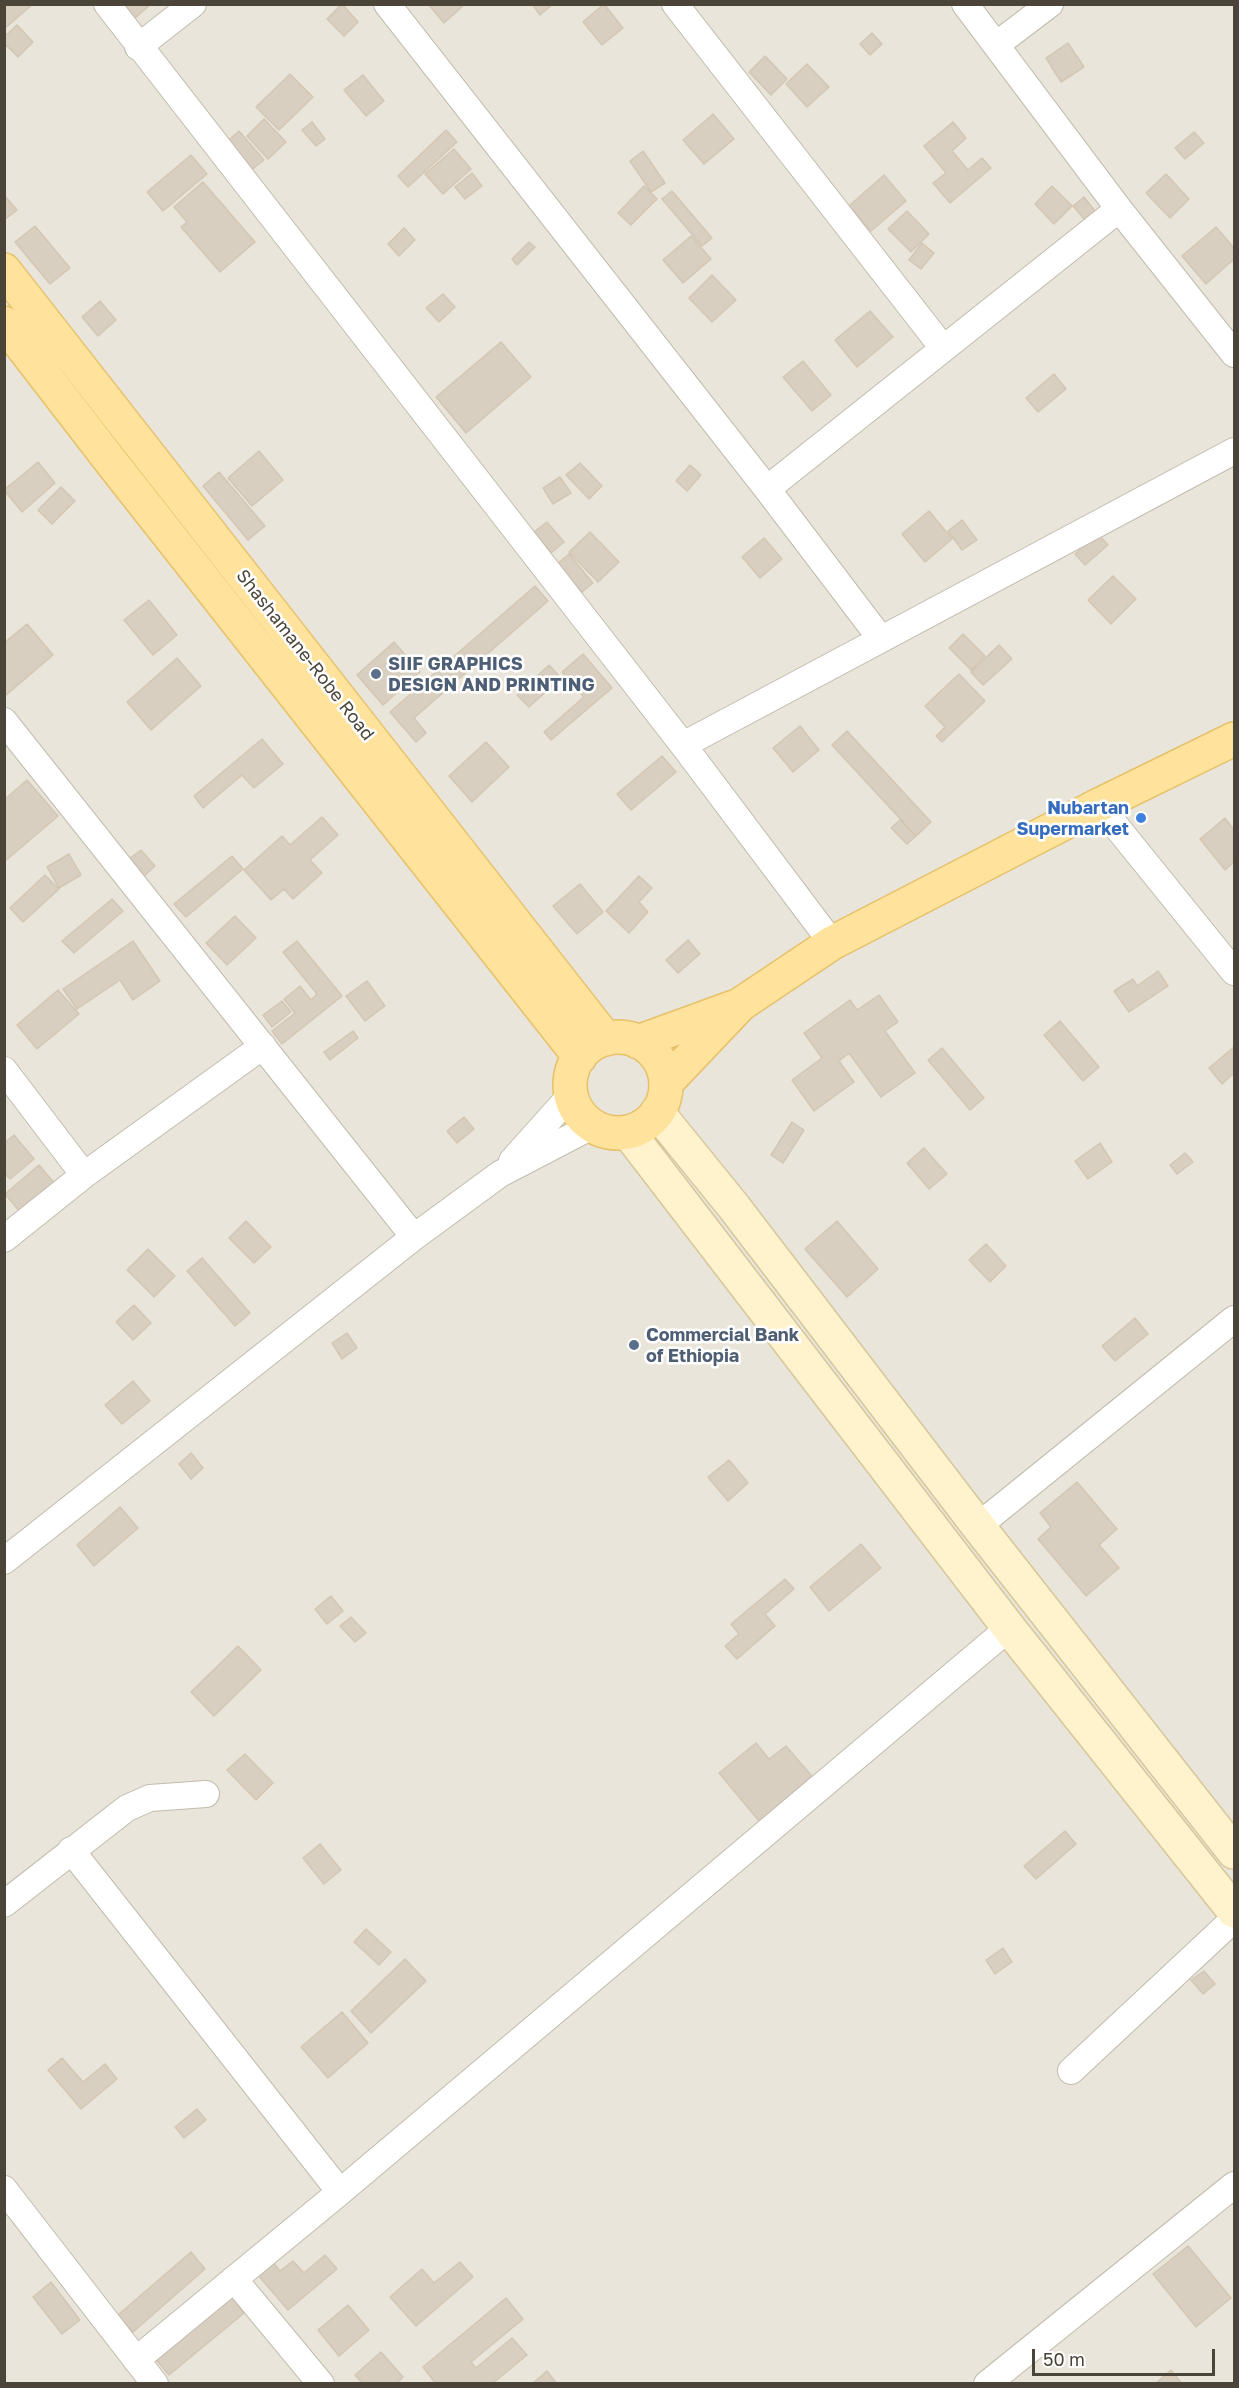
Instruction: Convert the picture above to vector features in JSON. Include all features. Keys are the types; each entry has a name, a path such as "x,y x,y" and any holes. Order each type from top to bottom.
{"main road":[{"name":"Shashamane-Robe Road","path":"4,270 608,1046"},
{"name":"Shashamane-Robe Road","path":"4,323 112,463 608,1046 647,1047 661,1063 662,1097"},
{"path":"741,1004 608,1046 571,1081 571,1095 575,1107 592,1126 609,1132 628,1132 650,1122 662,1097 741,1004 832,943 1099,805 1234,739"},
{"path":"662,1097 734,1207 978,1526 1234,1852"},
{"path":"628,1132 1009,1628 1234,1911"}],"street":[{"path":"107,4 138,47 683,744 832,943"},
{"path":"138,47 193,4"},
{"path":"387,4 767,489 881,639"},
{"path":"675,4 944,348"},
{"path":"965,4 1119,209 1234,354"},
{"path":"996,45 1050,4"},
{"path":"767,489 1119,209"},
{"path":"683,744 1234,451"},
{"path":"4,721 414,1237"},
{"path":"1099,805 1234,972"},
{"path":"4,1239 84,1175 263,1046"},
{"path":"4,1070 84,1175"},
{"path":"500,1174 571,1095"},
{"path":"4,1561 414,1237 500,1174 592,1126"},
{"path":"978,1526 1234,1319"},
{"path":"136,2360 340,2192 1009,1628"},
{"path":"4,1904 127,1809 150,1798 206,1794"},
{"path":"71,1850 340,2192"},
{"path":"1071,2071 1234,1919"},
{"path":"987,2384 1234,2185"},
{"path":"4,2189 155,2384"},
{"path":"234,2279 321,2384"}],"shaded area":[{"path":"5,5 1234,5 1234,2383 5,2383"}],"building":[{"path":"4,4 33,4 4,29"},
{"path":"124,4 151,4 134,19"},
{"path":"342,4 358,22 344,36 327,19"},
{"path":"428,4 465,4 444,23"},
{"path":"532,4 553,4 540,15"},
{"path":"604,4 623,28 602,45 583,22"},
{"path":"17,25 33,42 18,57 4,43 4,37"},
{"path":"872,33 882,44 870,55 860,44"},
{"path":"1068,43 1084,67 1061,82 1046,58"},
{"path":"765,56 787,79 771,95 749,72"},
{"path":"807,64 829,87 807,107 786,84"},
{"path":"290,74 313,97 279,130 256,107"},
{"path":"363,75 384,101 366,116 344,90"},
{"path":"713,114 734,139 704,164 683,140"},
{"path":"264,119 286,142 268,159 247,136"},
{"path":"312,122 325,139 316,146 302,130"},
{"path":"953,122 966,138 952,151 968,170 982,158 991,168 950,203 933,183 946,173 924,146"},
{"path":"446,130 457,142 408,187 398,176"},
{"path":"239,131 264,160 249,172 224,144"},
{"path":"1194,132 1204,143 1185,159 1175,148"},
{"path":"454,149 471,169 443,194 425,174"},
{"path":"643,151 665,183 651,192 630,161"},
{"path":"191,155 207,174 163,211 147,192"},
{"path":"472,173 482,186 465,199 455,187"},
{"path":"1166,174 1189,199 1170,218 1146,193"},
{"path":"884,175 906,201 871,231 849,206"},
{"path":"203,182 255,242 220,272 181,227 187,222 174,207"},
{"path":"644,186 657,199 631,225 618,213"},
{"path":"1052,186 1072,206 1054,224 1035,204"},
{"path":"672,191 712,238 702,246 662,199"},
{"path":"4,195 17,210 4,220"},
{"path":"1084,197 1095,211 1085,220 1073,206"},
{"path":"907,211 929,234 911,252 888,229"},
{"path":"35,226 70,268 50,284 15,242"},
{"path":"1216,227 1234,248 1234,259 1206,284 1182,256"},
{"path":"404,228 415,240 399,256 388,244"},
{"path":"691,236 711,259 683,283 663,260"},
{"path":"529,242 535,247 517,265 512,259"},
{"path":"922,243 934,253 921,269 909,260"},
{"path":"712,275 736,300 712,322 689,298"},
{"path":"443,294 455,307 439,322 426,308"},
{"path":"100,301 116,320 98,336 82,317"},
{"path":"870,311 893,337 857,367 835,340"},
{"path":"501,342 531,377 466,433 436,397"},
{"path":"803,361 831,395 812,411 783,377"},
{"path":"1054,374 1066,389 1038,412 1026,398"},
{"path":"259,451 283,480 252,506 228,478"},
{"path":"38,462 55,483 22,512 4,490"},
{"path":"580,463 602,486 589,499 566,475"},
{"path":"690,465 701,475 687,491 676,481"},
{"path":"219,472 265,526 248,540 203,486"},
{"path":"560,477 571,493 553,504 543,488"},
{"path":"61,487 75,501 52,524 38,510"},
{"path":"929,511 952,539 925,562 902,534"},
{"path":"962,520 977,540 962,550 948,531"},
{"path":"547,522 564,542 551,553 534,532"},
{"path":"590,532 619,562 598,582 569,552"},
{"path":"1098,534 1108,545 1085,565 1075,554"},
{"path":"764,538 782,559 760,578 742,557"},
{"path":"569,554 593,583 582,592 557,564"},
{"path":"1113,576 1136,599 1111,624 1088,600"},
{"path":"535,586 548,601 414,718 426,733 416,742 390,712"},
{"path":"149,600 177,635 153,655 124,620"},
{"path":"27,624 53,655 5,696 4,643"},
{"path":"963,634 985,656 971,670 949,648"},
{"path":"394,642 420,672 383,705 357,675"},
{"path":"999,645 1012,659 983,685 971,672"},
{"path":"583,654 612,688 551,740 544,732 584,697 562,672"},
{"path":"177,658 201,686 151,730 127,702"},
{"path":"549,665 561,678 529,707 517,695"},
{"path":"959,674 985,701 942,742 936,736 945,727 925,706"},
{"path":"800,726 819,750 793,772 773,748"},
{"path":"847,731 931,822 916,836 832,745"},
{"path":"262,739 283,764 254,788 242,775 203,808 194,796"},
{"path":"486,742 509,767 472,802 449,776"},
{"path":"662,756 676,772 631,810 617,794"},
{"path":"27,780 58,816 4,862 4,800"},
{"path":"322,817 338,835 310,860 322,873 293,899 284,889 271,900 244,870 282,836 290,845"},
{"path":"1225,818 1234,830 1234,862 1225,870 1200,839"},
{"path":"900,820 916,836 907,844 891,828"},
{"path":"141,850 155,866 144,876 129,859"},
{"path":"69,854 81,875 59,888 47,867"},
{"path":"232,856 243,869 186,917 174,904"},
{"path":"45,875 59,889 23,922 10,908"},
{"path":"639,876 652,888 639,902 648,912 629,933 606,911"},
{"path":"580,884 603,912 577,934 553,906"},
{"path":"112,899 123,911 74,953 62,941"},
{"path":"235,916 256,938 227,965 206,943"},
{"path":"688,940 700,954 678,973 666,960"},
{"path":"133,941 160,981 133,1000 120,980 77,1009 63,989"},
{"path":"297,941 342,996 282,1044 272,1031 295,1013 284,999 300,986 311,1000 317,994 283,952"},
{"path":"1158,971 1168,986 1129,1012 1114,991 1133,979 1137,986"},
{"path":"367,981 385,1006 365,1021 346,996"},
{"path":"58,990 79,1014 37,1049 17,1025"},
{"path":"879,995 898,1022 885,1031 915,1073 881,1097 849,1053 839,1061 854,1082 814,1111 792,1080 822,1058 804,1033 850,1000 857,1010"},
{"path":"282,1001 291,1012 272,1027 263,1015"},
{"path":"1060,1021 1099,1067 1083,1081 1044,1035"},
{"path":"353,1031 358,1038 330,1060 324,1052"},
{"path":"1234,1047 1234,1073 1222,1084 1209,1068"},
{"path":"942,1048 984,1098 970,1110 928,1060"},
{"path":"464,1117 474,1129 457,1143 447,1131"},
{"path":"792,1122 804,1130 783,1163 771,1155"},
{"path":"14,1135 34,1159 10,1179 4,1173 4,1143"},
{"path":"1100,1143 1112,1162 1088,1179 1075,1161"},
{"path":"924,1148 947,1174 929,1189 907,1163"},
{"path":"1185,1153 1193,1162 1177,1174 1170,1165"},
{"path":"39,1165 56,1185 22,1214 5,1194"},
{"path":"246,1221 271,1247 254,1263 229,1238"},
{"path":"837,1221 878,1269 847,1297 805,1249"},
{"path":"986,1244 1006,1266 990,1282 969,1260"},
{"path":"148,1249 175,1276 154,1297 127,1270"},
{"path":"202,1258 250,1313 235,1326 187,1271"},
{"path":"134,1305 151,1323 133,1340 116,1322"},
{"path":"1135,1318 1148,1334 1115,1361 1102,1346"},
{"path":"347,1333 357,1348 342,1359 332,1343"},
{"path":"133,1381 150,1401 122,1424 105,1405"},
{"path":"191,1453 203,1468 191,1479 179,1464"},
{"path":"729,1460 748,1483 728,1501 708,1477"},
{"path":"1077,1482 1117,1529 1099,1545 1119,1568 1086,1596 1038,1539 1051,1527 1040,1513"},
{"path":"120,1507 138,1528 94,1566 77,1545"},
{"path":"861,1544 881,1568 829,1611 810,1587"},
{"path":"785,1579 794,1589 765,1614 775,1626 737,1659 725,1646 739,1634 731,1624"},
{"path":"331,1596 343,1611 327,1624 315,1609"},
{"path":"351,1617 366,1633 355,1642 340,1626"},
{"path":"238,1646 261,1670 214,1716 191,1692"},
{"path":"756,1743 769,1759 786,1746 817,1782 764,1827 719,1773"},
{"path":"245,1754 273,1783 256,1800 227,1770"},
{"path":"1065,1831 1076,1844 1036,1879 1024,1866"},
{"path":"320,1844 341,1870 324,1884 303,1858"},
{"path":"366,1929 391,1952 379,1965 354,1942"},
{"path":"1003,1948 1012,1962 995,1974 986,1960"},
{"path":"405,1959 426,1981 371,2033 351,2011"},
{"path":"1204,1971 1215,1984 1203,1994 1191,1980"},
{"path":"342,2012 368,2043 328,2078 301,2047"},
{"path":"62,2058 83,2082 105,2064 117,2079 81,2109 48,2070"},
{"path":"197,2109 206,2120 184,2138 175,2127"},
{"path":"1188,2246 1231,2298 1196,2327 1153,2274"},
{"path":"191,2252 205,2269 133,2332 118,2315"},
{"path":"325,2255 337,2269 288,2310 257,2274 272,2261 280,2271 293,2261 304,2273"},
{"path":"460,2262 473,2277 416,2326 390,2297 422,2269 434,2283"},
{"path":"51,2282 80,2320 62,2334 33,2297"},
{"path":"229,2293 244,2313 169,2375 153,2356"},
{"path":"506,2298 523,2319 471,2362 476,2368 512,2338 527,2355 492,2384 436,2384 423,2367"},
{"path":"348,2305 369,2330 339,2356 318,2330"},
{"path":"381,2352 403,2377 396,2384 363,2384 355,2375"},
{"path":"1171,2370 1182,2384 1155,2384"},
{"path":"547,2371 557,2384 532,2384"}],"place":[{"name":"SIIF GRAPHICS DESIGN AND PRINTING","path":"376,674"},
{"name":"Nubartan Supermarket","path":"1141,818"},
{"name":"Commercial Bank of Ethiopia","path":"634,1345"}]}
